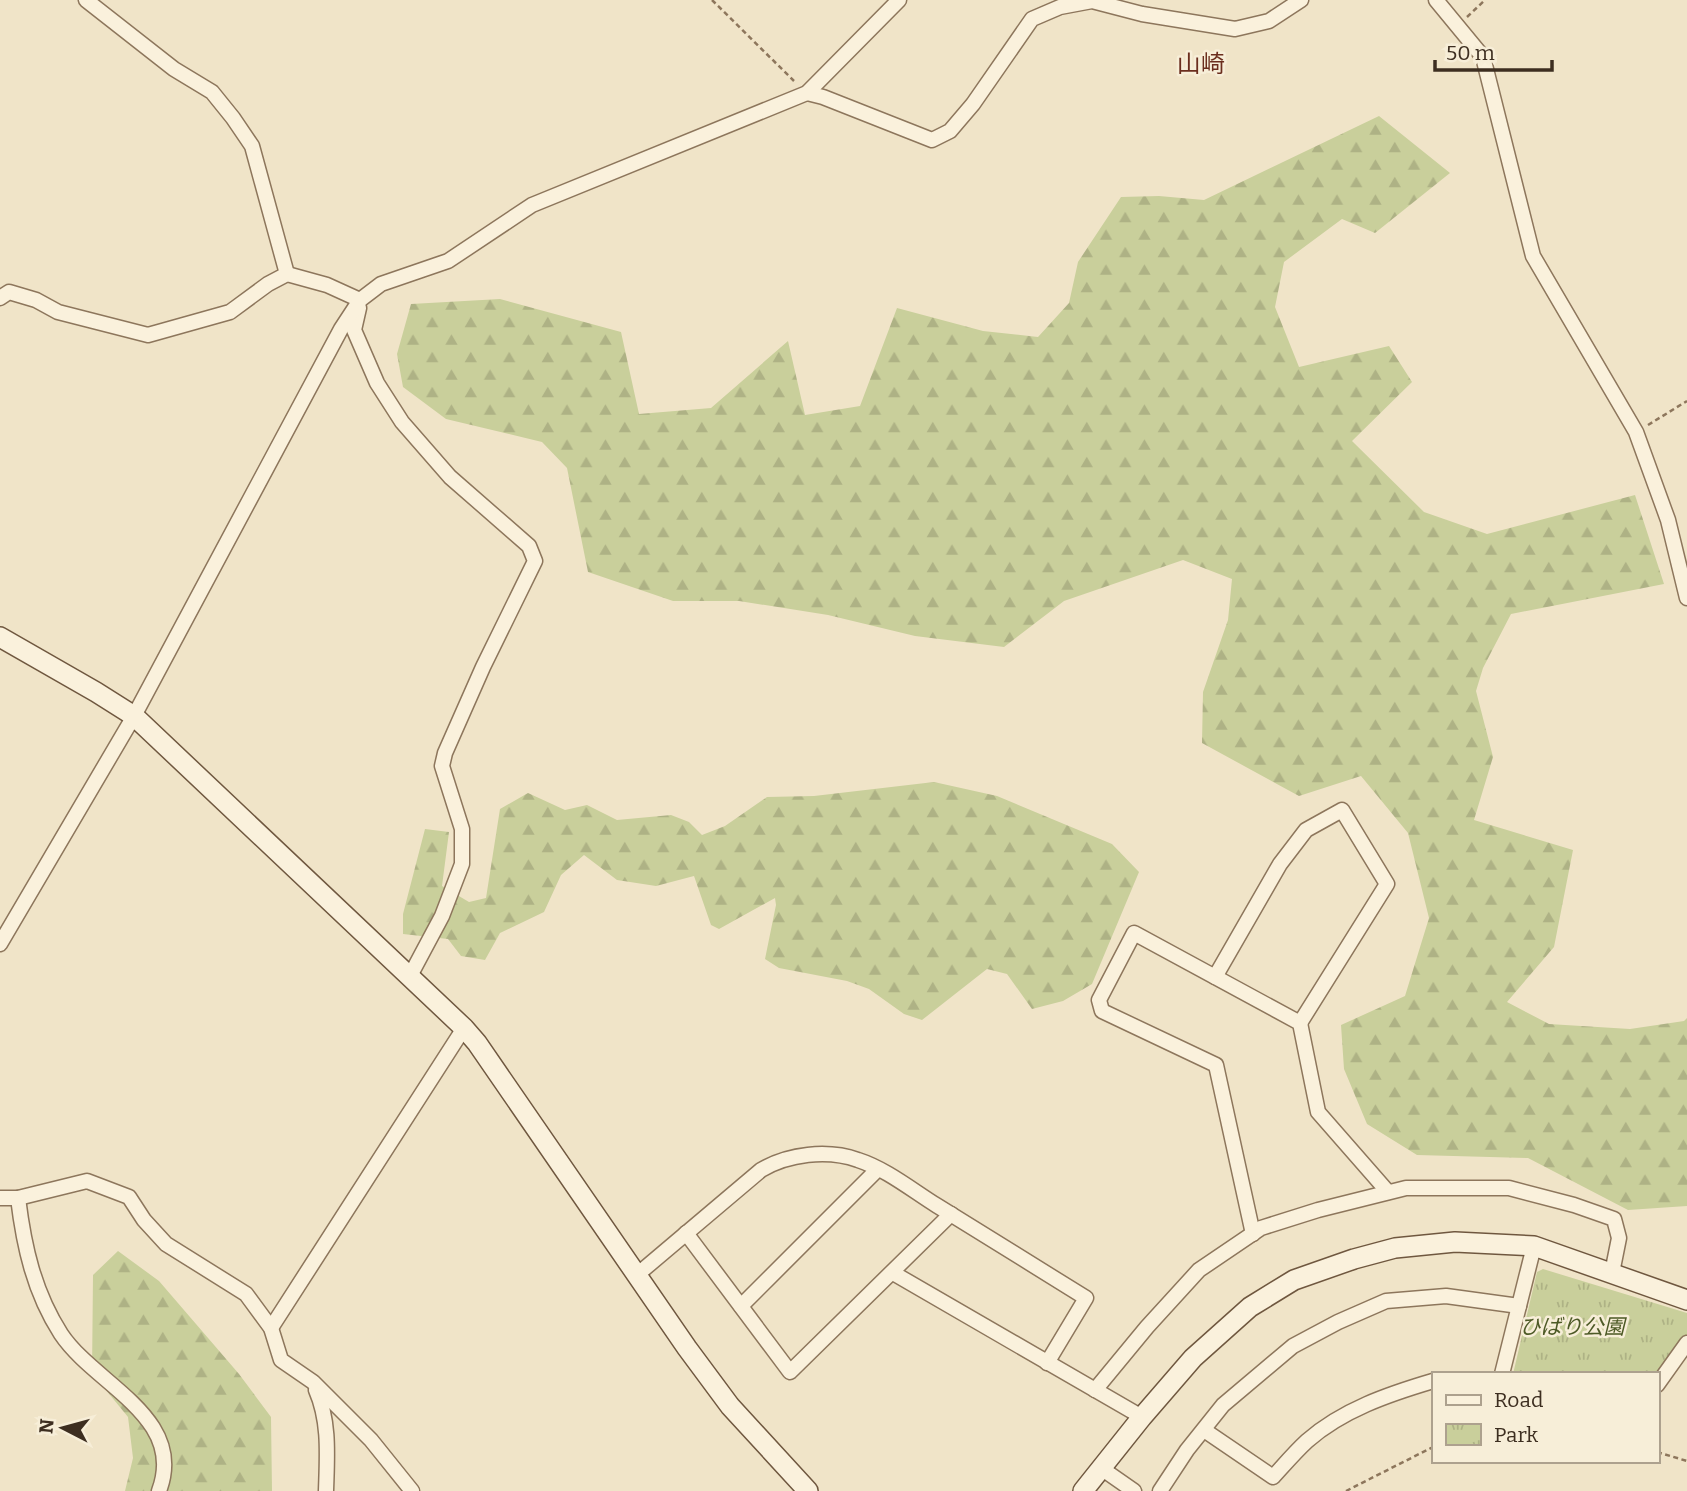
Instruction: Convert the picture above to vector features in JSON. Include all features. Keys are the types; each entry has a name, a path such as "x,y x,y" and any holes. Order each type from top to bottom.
{"street":[{"path":"86,0 174,69 212,92 233,118 252,146 287,274"},
{"path":"0,944 134,716 341,329 360,300 382,284 448,261 532,205 807,93 899,0"},
{"path":"807,93 932,140 950,131 973,104 1032,19 1060,7 1092,1 1142,14 1235,29 1269,21 1301,0"},
{"path":"1436,0 1483,57 1533,256 1636,432 1668,520 1687,598"},
{"path":"0,298 9,292 36,300 58,312 148,335 230,312 268,284 287,274 327,285 360,300"},
{"path":"360,300 354,330 377,383 402,422 450,477 529,546 535,561 445,753 442,766 462,829 462,864 442,916 410,976"},
{"path":"0,637 134,716 464,1028 730,1406 808,1491"},
{"path":"1215,976 1280,864 1306,830 1342,810 1387,884 1300,1023 1318,1112 1388,1192"},
{"path":"1254,1234 1216,1065 1102,1011 1099,1000 1134,933 1300,1023"},
{"path":"271,1328 464,1028"},
{"path":"638,1274 761,1170 773,1163 795,1156 836,1155 859,1160 1086,1298 1047,1363"},
{"path":"741,1306 877,1170"},
{"path":"0,1198 18,1198 88,1181 128,1197 166,1244 246,1294 271,1328 281,1360 313,1382 372,1440 412,1491"},
{"path":"1095,1390 1146,1327 1199,1270 1261,1228 1388,1192 1406,1188 1509,1188 1614,1219 1619,1238 1612,1273"},
{"path":"18,1198 24,1244 36,1286 62,1335 101,1377 144,1413 156,1433 165,1457 164,1476 159,1491"},
{"path":"686,1233 790,1372 951,1214"},
{"path":"1083,1491 1193,1358 1250,1307 1294,1280 1354,1259 1395,1248 1455,1242 1534,1246 1687,1300"},
{"path":"1502,1372 1534,1246"},
{"path":"893,1273 1142,1417"},
{"path":"1160,1491 1223,1405 1293,1346 1338,1322 1386,1301 1446,1296 1519,1306"},
{"path":"1659,1383 1682,1357 1687,1343"},
{"path":"1204,1430 1273,1476 1307,1440 1346,1416 1385,1395 1432,1381"},
{"path":"313,1382 324,1407 327,1491"},
{"path":"1101,1468 1135,1491"}],"path":[{"path":"712,0 807,93"},
{"path":"1459,26 1485,0"},
{"path":"1636,432 1687,401"},
{"path":"1346,1491 1432,1448"},
{"path":"1659,1453 1687,1461"}],"green space":[{"path":"1379,116 1450,173 1375,233 1342,219 1284,262 1275,307 1299,367 1389,346 1412,382 1352,441 1424,512 1487,534 1635,495 1664,584 1511,614 1483,668 1476,691 1493,757 1474,820 1573,850 1554,947 1507,1002 1549,1024 1630,1029 1684,1021 1687,1018 1687,1206 1628,1210 1528,1158 1417,1155 1367,1124 1344,1069 1341,1025 1405,996 1429,918 1408,833 1361,776 1299,796 1202,743 1203,692 1228,620 1232,579 1183,560 1064,601 1004,647 915,636 828,615 739,601 673,601 588,572 567,468 542,442 446,419 403,387 397,354 411,304 500,299 621,332 639,414 711,408 788,341 805,415 860,406 897,308 983,331 1038,337 1069,303 1078,262 1121,197 1159,196 1204,200"},
{"path":"934,782 997,796 1112,844 1139,872 1092,984 1063,1001 1032,1009 1007,974 987,969 922,1020 904,1014 869,989 847,981 779,968 765,959 776,905 775,898 719,929 711,925 694,876 656,886 617,880 584,855 561,875 544,912 500,933 485,960 461,956 448,939 403,934 403,914 425,829 449,832 442,886 469,902 486,898 500,809 528,793 565,810 587,805 617,820 671,815 689,822 702,835 725,826 767,797 814,796"},
{"path":"118,1251 159,1281 239,1374 271,1417 272,1491 125,1491 133,1458 128,1417 92,1373 93,1275"},
{"name":"ひばり公園","path":"1543,1269 1687,1313 1687,1335 1659,1373 1513,1372 1537,1272"}],"district":[{"name":"山崎","path":"1201,64"}]}
